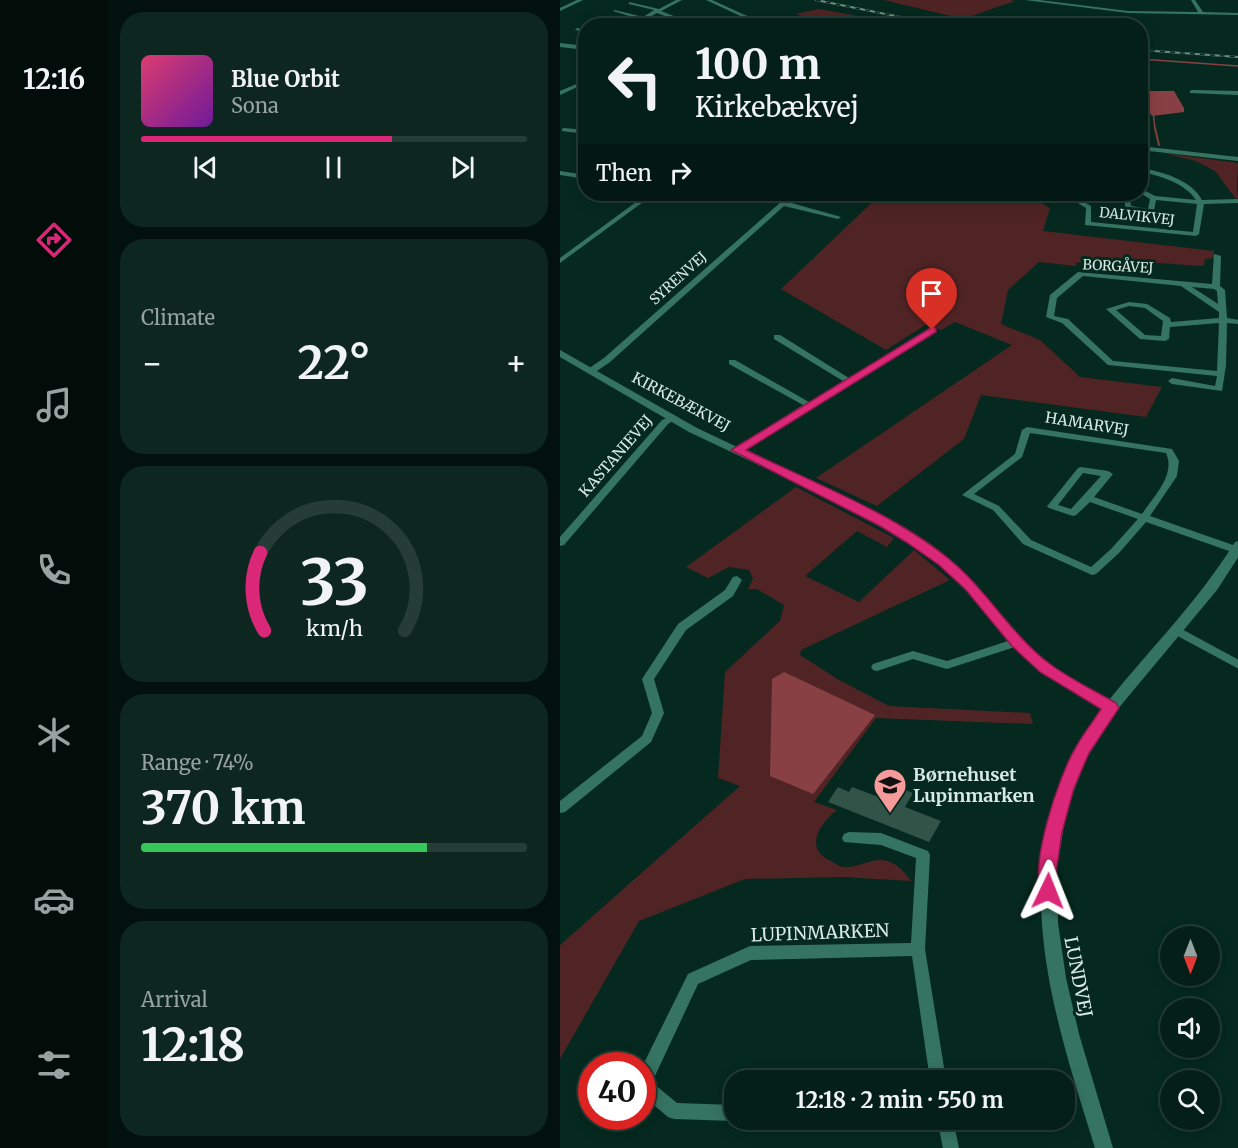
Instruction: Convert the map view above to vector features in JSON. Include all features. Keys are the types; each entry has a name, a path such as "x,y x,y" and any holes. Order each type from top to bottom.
{"street":[{"path":"560,10 581,0"},
{"path":"668,0 678,1"},
{"path":"708,0 749,18"},
{"path":"1027,0 1101,10 1238,14"},
{"path":"1193,0 1201,13"},
{"path":"615,11 642,18 678,1"},
{"path":"631,3 676,18"},
{"path":"560,45 578,47"},
{"path":"560,93 578,85"},
{"path":"1193,92 1238,93"},
{"path":"564,130 578,131"},
{"path":"1148,149 1238,159"},
{"path":"1148,171 1157,172 1197,194 1200,202"},
{"path":"560,173 578,176"},
{"name":"DALVIKVEJ","path":"1148,195 1153,198 1200,202 1238,201"},
{"name":"DALVIKVEJ","path":"1127,201 1127,208 1151,211 1153,198"},
{"path":"560,261 642,201"},
{"name":"SYRENVEJ","path":"591,371 607,360 784,201"},
{"name":"DALVIKVEJ","path":"1078,201 1089,207 1087,224 1196,234 1200,202"},
{"path":"782,203 838,217"},
{"path":"1172,381 1218,388 1221,375 1223,316 1221,290 1216,287 1217,256"},
{"name":"BORGÅVEJ","path":"1216,287 1081,274 1053,297 1050,317 1065,321 1111,363 1221,375"},
{"name":"BORGÅVEJ","path":"1183,284 1223,316"},
{"path":"1129,304 1147,306 1167,320 1167,325 1165,339 1143,337 1110,309 1129,304"},
{"path":"1167,325 1223,316 1238,322"},
{"path":"737,450 932,330"},
{"path":"777,336 848,381"},
{"name":"KIRKEBÆKVEJ","path":"560,353 672,418 911,538 971,586 1017,642 1045,668 1111,708"},
{"path":"732,362 809,405"},
{"name":"KASTANIEVEJ","path":"560,543 665,422 672,418"},
{"name":"HAMARVEJ","path":"1027,430 1169,451 1174,460 1172,476 1145,517 1115,552 1092,572 1027,542 996,508 967,495 1019,455 1027,430"},
{"path":"1081,470 1108,474 1088,498 1073,513 1052,506 1081,470"},
{"path":"1088,498 1237,547"},
{"name":"LUNDVEJ","path":"1104,1148 1072,1045 1056,982 1049,927 1047,873 1053,832 1066,788 1082,751 1111,708 1209,589 1237,547"},
{"path":"560,808 647,739 658,713 647,678 682,627 729,593 737,580"},
{"path":"1176,630 1238,665"},
{"path":"877,667 913,655 947,665 1017,642"},
{"path":"849,838 881,839 923,855 918,949 936,1070"},
{"name":"LUPINMARKEN","path":"724,1113 674,1111 646,1088 646,1077 693,979 750,953 918,949"},
{"path":"947,1130 951,1148"}],"shaded area":[{"path":"884,0 1015,1 966,18"},
{"path":"819,9 869,18 807,18 796,14"},
{"path":"1148,91 1174,91 1184,112 1152,116 1148,109"},
{"path":"1163,153 1238,163 1238,198 1236,199 1215,171 1196,161"},
{"path":"874,201 1038,201 1050,208 1043,231 1214,251 1214,258 1205,259 1204,265 1201,266 1128,261 1126,268 1077,262 1076,266 1039,262 1008,290 1001,324 1040,340 1080,377 1162,387 1146,417 981,395 964,439 877,506 816,478 1012,345 955,322 941,330 927,324 886,350 781,289"},
{"path":"796,487 894,538 887,547 857,531 805,576 859,602 914,550 950,580 801,650 800,655 839,680 889,706 1030,713 1033,724 876,718 814,802 837,810 820,829 816,843 823,856 841,866 849,867 876,860 886,861 898,867 911,881 843,877 745,879 639,921 560,1059 560,945 740,786 718,778 725,672 780,621 784,605 757,589 748,589 753,579 749,570 729,567 708,578 686,567"},
{"path":"784,672 875,715 813,794 770,776 772,679"}],"building":[{"name":"Børnehuset Lupinmarken","path":"838,787 849,792 852,787 889,801 897,787 913,793 905,807 941,821 929,842 828,802"}],"waterway":[{"path":"1148,60 1239,66"},
{"path":"1153,111 1155,129"},
{"path":"1155,128 1159,145"}],"railway":[{"path":"816,0 905,18"},
{"path":"1148,51 1239,57"}],"place":[{"name":"Børnehuset Lupinmarken","path":"890,814"}],"route":[{"path":"932,330 737,450 911,538 971,586 1017,642 1045,668 1111,708 1082,751 1066,788 1053,832 1047,873 1048,891"}]}
